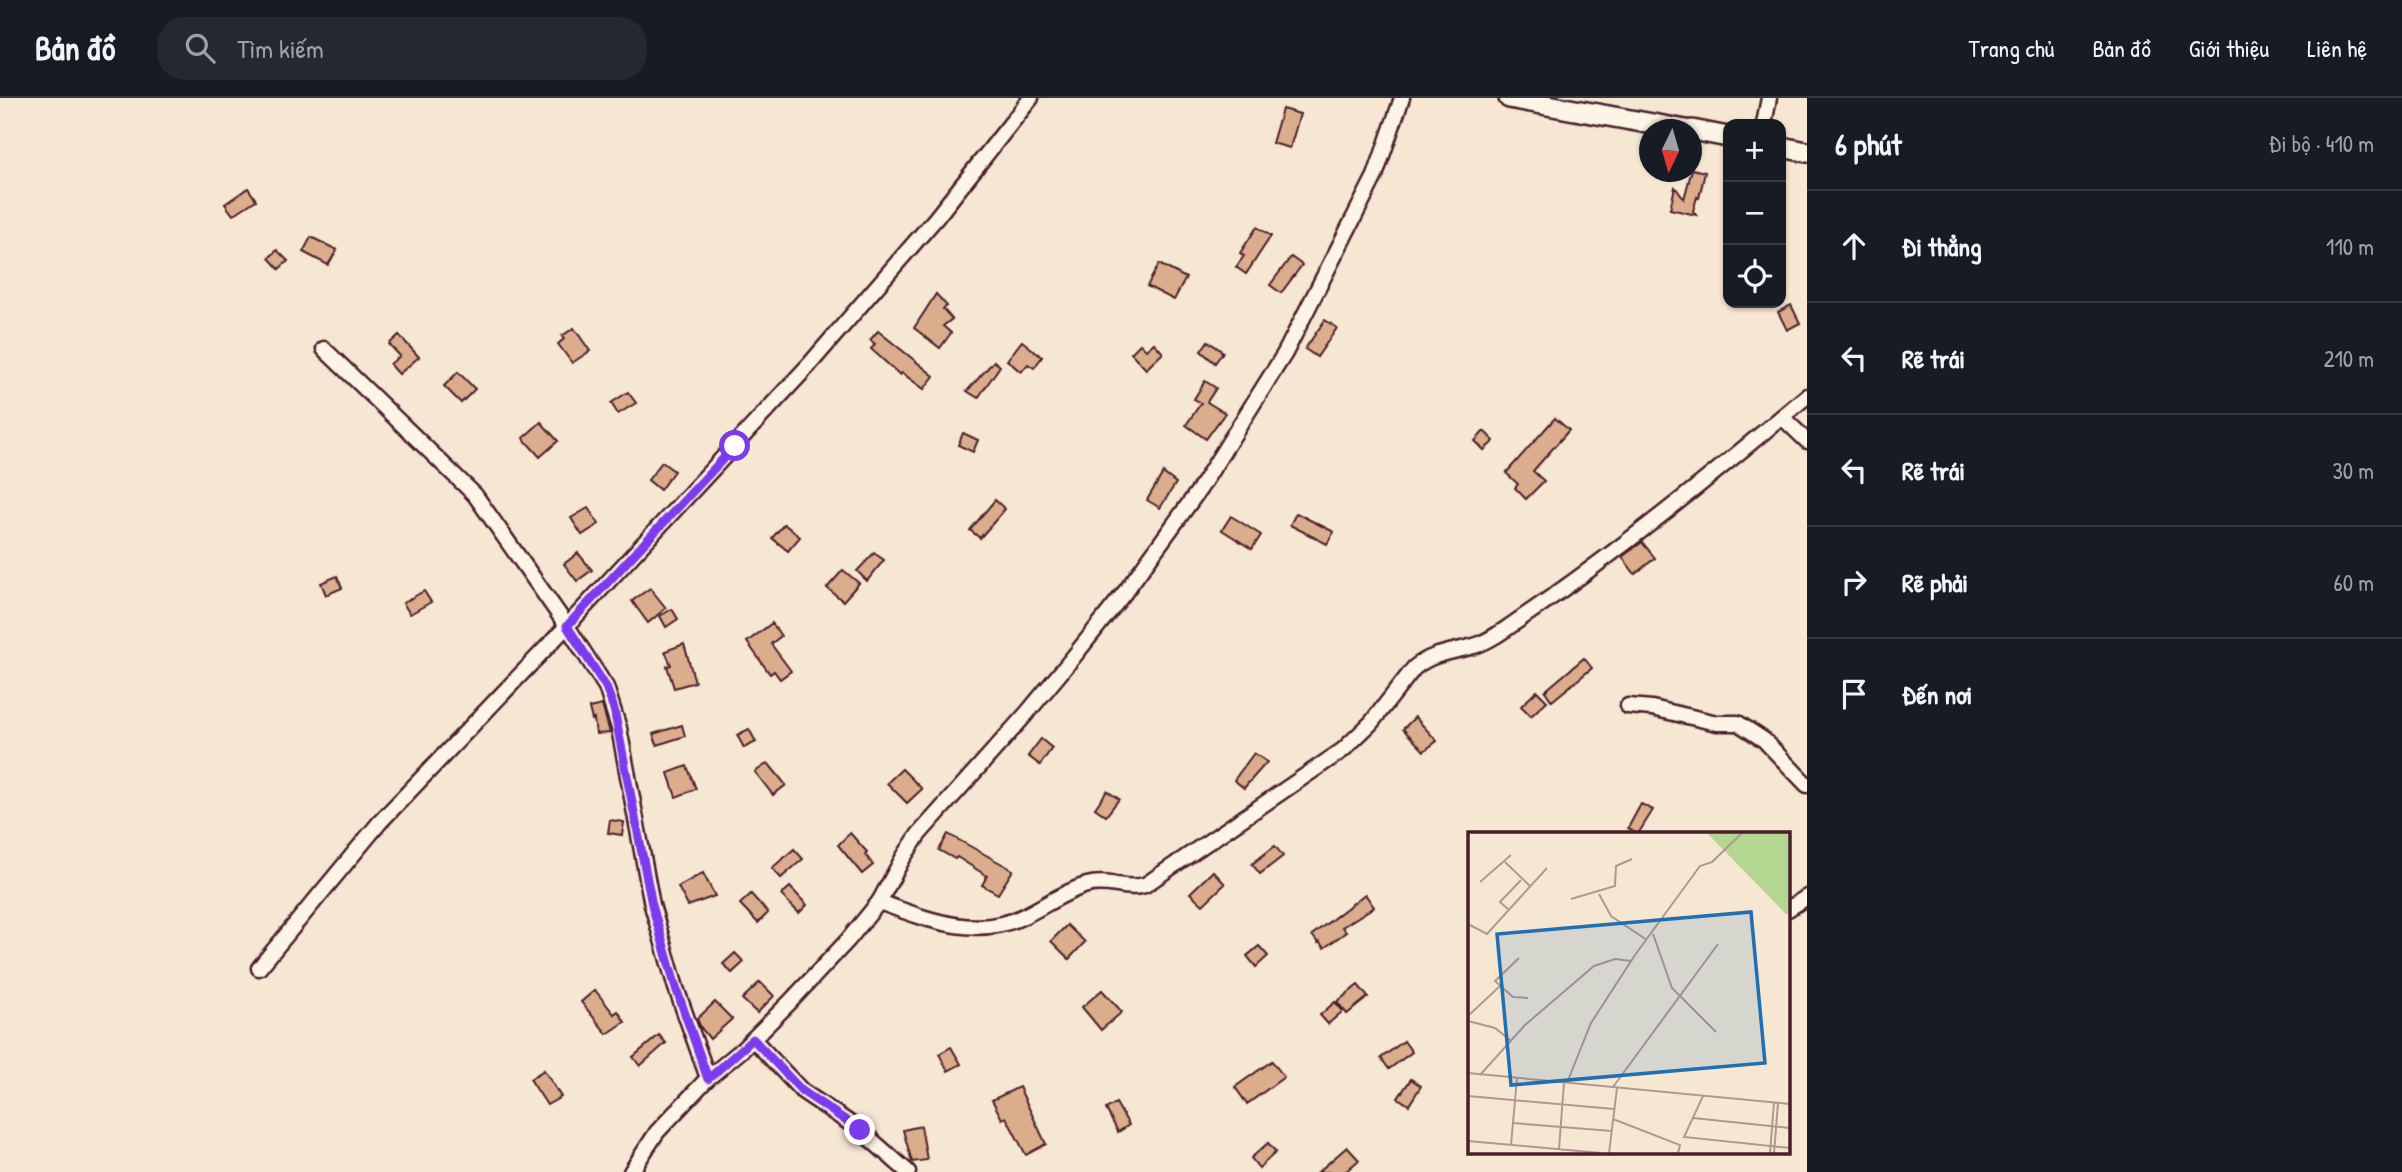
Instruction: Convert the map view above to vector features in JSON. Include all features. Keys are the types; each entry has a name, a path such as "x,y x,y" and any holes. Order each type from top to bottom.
{"street":[{"path":"258,968 380,821 567,626 818,354 936,218 1031,98"},
{"path":"631,1172 657,1132 708,1079 753,1039 848,940 879,902 919,834 1062,671 1125,592 1199,490 1285,353 1375,176 1402,98"},
{"path":"1509,98 1639,121"},
{"path":"1765,119 1769,98"},
{"path":"1702,132 1723,136"},
{"path":"1786,149 1807,152"},
{"path":"324,349 475,495 567,626 606,687 614,709 652,905 676,988 708,1079"},
{"path":"879,902 925,919 993,928 1010,923 1077,888 1091,884 1106,882 1145,886 1343,750 1371,723 1414,668 1423,661 1431,656 1484,642 1519,620 1666,513 1807,396"},
{"path":"1782,417 1807,441"},
{"path":"1628,706 1652,708 1717,723 1738,723 1764,740 1807,785"},
{"path":"1790,908 1807,897"},
{"path":"753,1039 802,1091 860,1130 908,1172"}],"building":[{"path":"1282,109 1300,114 1290,148 1272,143"},
{"path":"1702,171 1705,172 1699,198 1697,197 1693,211 1696,215 1670,209 1675,187 1684,199 1689,182 1702,182"},
{"path":"248,188 256,200 233,215 225,204"},
{"path":"1257,227 1271,236 1246,274 1236,267 1244,256 1240,253"},
{"path":"311,237 337,250 328,265 303,252"},
{"path":"277,250 288,261 279,269 269,258"},
{"path":"1291,257 1302,265 1281,293 1270,285"},
{"path":"1159,264 1186,278 1174,300 1147,286"},
{"path":"936,294 947,306 943,309 952,319 943,326 951,333 940,348 914,328"},
{"path":"1791,305 1800,323 1787,330 1778,312"},
{"path":"1325,320 1337,328 1317,357 1305,349"},
{"path":"574,328 590,351 572,363 558,344 564,339 562,336"},
{"path":"878,331 934,376 924,389 902,373 900,375 871,349 875,344 870,340"},
{"path":"399,335 419,357 399,374 390,364 400,356 389,344"},
{"path":"1022,341 1042,357 1034,368 1028,364 1021,372 1007,360"},
{"path":"1208,341 1223,352 1215,363 1201,351"},
{"path":"1154,343 1163,353 1146,369 1131,353 1140,344 1146,350"},
{"path":"994,361 1000,366 978,398 967,391"},
{"path":"458,372 475,389 461,403 444,386"},
{"path":"1205,381 1216,388 1207,402 1225,413 1206,439 1186,425 1201,403 1194,399"},
{"path":"628,392 636,403 618,414 611,403"},
{"path":"1555,418 1569,430 1533,471 1544,481 1526,499 1515,488 1518,484 1506,473"},
{"path":"541,422 558,441 540,457 523,438"},
{"path":"1484,431 1494,441 1484,450 1475,441"},
{"path":"963,433 978,440 973,452 958,445"},
{"path":"662,462 674,471 660,490 648,480"},
{"path":"1163,473 1176,483 1160,508 1147,500"},
{"path":"995,500 1005,509 980,538 970,530"},
{"path":"588,508 599,524 582,535 571,518"},
{"path":"1296,513 1334,532 1327,544 1290,525"},
{"path":"1231,516 1261,535 1252,549 1222,530"},
{"path":"784,524 800,537 788,551 772,538"},
{"path":"1642,542 1655,558 1635,574 1622,557"},
{"path":"578,553 592,570 577,581 564,564"},
{"path":"874,553 884,560 867,581 857,571"},
{"path":"843,570 859,583 843,601 827,588"},
{"path":"337,576 342,588 326,595 321,583"},
{"path":"650,588 666,608 648,623 632,601"},
{"path":"424,591 431,602 410,614 403,603"},
{"path":"672,609 678,619 666,627 660,616"},
{"path":"772,623 781,636 771,644 791,671 780,679 774,671 770,674 747,642"},
{"path":"684,644 695,682 674,688 667,666 671,665 665,651"},
{"path":"1584,658 1592,668 1552,701 1545,691"},
{"path":"1537,691 1547,701 1531,716 1521,706"},
{"path":"602,705 610,733 596,734 589,708"},
{"path":"1415,717 1437,741 1424,751 1403,729"},
{"path":"682,725 685,736 657,745 653,734"},
{"path":"749,729 756,742 744,748 737,735"},
{"path":"1041,739 1052,748 1040,765 1028,756"},
{"path":"1254,753 1267,762 1244,788 1234,780"},
{"path":"768,763 786,785 773,795 755,772"},
{"path":"687,766 696,789 676,797 668,773"},
{"path":"902,769 922,789 907,803 887,783"},
{"path":"1107,791 1119,799 1106,816 1095,808"},
{"path":"1641,804 1653,810 1639,832 1628,828"},
{"path":"610,820 624,822 622,835 608,833"},
{"path":"850,833 867,852 865,854 873,865 862,874 838,845"},
{"path":"948,834 1013,870 998,894 982,885 987,876 957,857 955,859 939,850"},
{"path":"1275,846 1283,856 1260,874 1252,864"},
{"path":"794,849 803,859 781,878 772,868"},
{"path":"1213,871 1225,884 1203,905 1190,893"},
{"path":"703,873 715,896 688,906 678,887"},
{"path":"790,887 807,905 799,913 781,895"},
{"path":"751,894 768,913 758,923 740,904"},
{"path":"1365,894 1374,907 1342,927 1346,932 1324,948 1318,943 1312,935"},
{"path":"1067,925 1085,942 1069,959 1051,941"},
{"path":"1259,946 1268,956 1256,967 1247,956"},
{"path":"735,953 744,962 732,973 723,964"},
{"path":"760,982 774,996 757,1013 742,999"},
{"path":"1358,985 1368,997 1347,1014 1337,1002"},
{"path":"595,990 614,1014 618,1011 625,1022 607,1034 581,1002"},
{"path":"1102,990 1122,1012 1101,1030 1082,1007"},
{"path":"715,1002 732,1019 710,1039 697,1019"},
{"path":"1335,1002 1343,1011 1328,1024 1320,1015"},
{"path":"659,1035 666,1043 640,1066 633,1057"},
{"path":"1404,1041 1412,1052 1389,1069 1381,1058"},
{"path":"951,1047 961,1064 948,1071 939,1054"},
{"path":"1272,1061 1284,1077 1247,1104 1235,1087"},
{"path":"544,1070 561,1097 547,1105 530,1079"},
{"path":"1411,1079 1421,1086 1409,1105 1398,1098"},
{"path":"1019,1087 1046,1144 1026,1155 1006,1117 1002,1119 992,1100"},
{"path":"1116,1103 1129,1125 1118,1132 1106,1109"},
{"path":"921,1126 927,1160 912,1162 903,1130"},
{"path":"1268,1143 1276,1152 1259,1168 1251,1158"},
{"path":"1347,1147 1359,1160 1345,1172 1318,1172"}],"route":[{"path":"735,446 567,626 606,687 614,709 652,905 676,988 708,1079 753,1039 802,1091 860,1130"}]}
